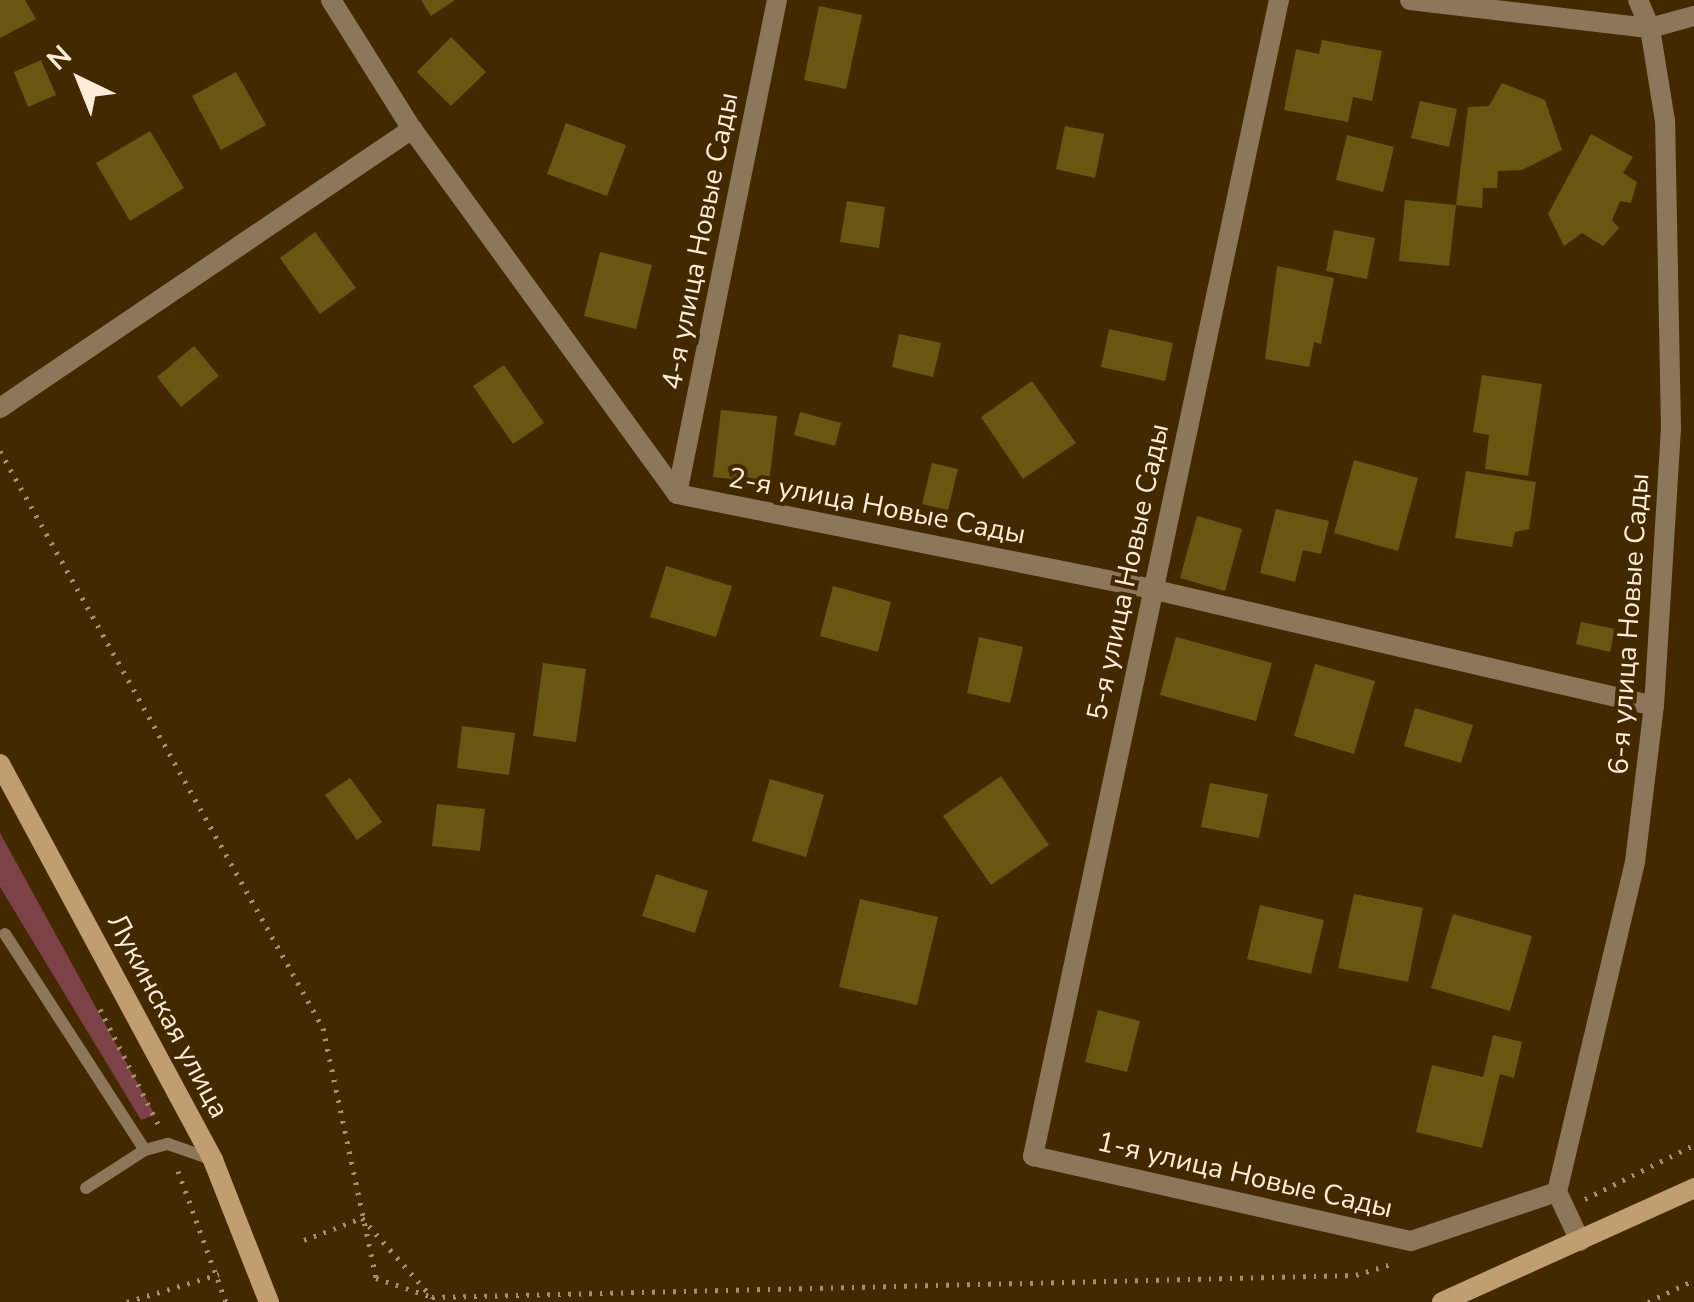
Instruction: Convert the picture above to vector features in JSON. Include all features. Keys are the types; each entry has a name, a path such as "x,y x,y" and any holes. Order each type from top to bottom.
{"main road":[{"name":"Лукинская улица","path":"0,764 214,1160 269,1302"},
{"path":"1442,1302 1694,1188"}],"street":[{"path":"332,0 412,130 677,494"},
{"name":"4-я улица Новые Сады","path":"677,494 777,0"},
{"name":"5-я улица Новые Сады","path":"1033,1156 1279,0"},
{"path":"1410,0 1650,28 1694,16"},
{"name":"6-я улица Новые Сады","path":"1561,1201 1634,862 1654,706 1671,429 1665,121 1650,28 1638,0"},
{"path":"0,408 412,130"},
{"name":"2-я улица Новые Сады","path":"677,494 1152,589 1654,706"},
{"name":"1-я улица Новые Сады","path":"1033,1156 1411,1241 1561,1201"},
{"path":"1561,1201 1580,1241"}],"lane":[{"path":"2,934 145,1150"},
{"path":"86,1188 145,1150 168,1144 214,1160"}],"path":[{"path":"0,451 324,1028 376,1278 432,1297 1356,1275 1413,1258"},
{"path":"90,991 168,1144 219,1274 226,1302"},
{"path":"1561,1201 1694,1144"},
{"path":"304,1240 362,1218"},
{"path":"362,1218 432,1297"},
{"path":"127,1302 219,1274"},
{"path":"1648,1302 1694,1280"}],"shaded area":[{"path":"0,833 155,1115 141,1120 0,887"}],"building":[{"path":"0,0 25,0 36,19 0,38"},
{"path":"421,0 455,0 431,16"},
{"path":"819,6 862,15 846,89 804,80"},
{"path":"451,37 486,72 451,106 417,72"},
{"path":"1322,40 1382,51 1372,101 1353,97 1348,122 1284,110 1296,49 1319,54"},
{"path":"41,60 56,95 28,107 14,72"},
{"path":"236,72 266,125 221,150 192,96"},
{"path":"1502,83 1545,100 1562,150 1522,170 1498,171 1497,188 1483,188 1482,208 1456,205 1468,107 1489,106"},
{"path":"1420,101 1457,109 1449,147 1411,138"},
{"path":"566,123 626,145 607,196 547,174"},
{"path":"1065,126 1104,134 1095,178 1056,169"},
{"path":"150,131 184,188 130,221 96,163"},
{"path":"1591,134 1633,157 1623,173 1637,182 1631,203 1620,201 1612,220 1619,228 1603,246 1582,233 1564,246 1548,214"},
{"path":"1347,135 1394,147 1383,192 1336,180"},
{"path":"1405,200 1456,205 1449,266 1399,261"},
{"path":"847,201 885,207 879,248 840,242"},
{"path":"1334,230 1375,238 1367,279 1326,271"},
{"path":"315,232 356,288 320,314 280,258"},
{"path":"600,252 652,265 636,329 584,316"},
{"path":"1277,266 1334,278 1321,344 1314,342 1309,367 1265,359"},
{"path":"1109,329 1173,343 1165,381 1101,367"},
{"path":"899,334 941,343 933,377 892,367"},
{"path":"194,346 219,376 181,407 157,377"},
{"path":"504,365 544,423 513,444 473,386"},
{"path":"1482,375 1542,384 1528,476 1485,469 1489,435 1473,432"},
{"path":"1032,381 1076,443 1023,479 981,417"},
{"path":"721,410 777,416 769,483 713,477"},
{"path":"800,412 841,423 835,446 794,435"},
{"path":"1354,460 1418,478 1398,551 1334,533"},
{"path":"932,463 958,469 948,510 922,504"},
{"path":"1466,471 1536,482 1529,529 1515,532 1512,547 1455,538"},
{"path":"1276,509 1329,521 1321,554 1303,550 1295,582 1260,573"},
{"path":"1197,516 1242,529 1225,591 1180,578"},
{"path":"666,566 732,586 716,637 650,617"},
{"path":"833,586 891,602 878,652 820,636"},
{"path":"1581,622 1615,629 1610,652 1576,644"},
{"path":"979,637 1023,647 1010,703 967,693"},
{"path":"1176,637 1272,663 1256,721 1160,695"},
{"path":"543,663 586,669 576,742 533,736"},
{"path":"1315,664 1375,681 1354,754 1294,736"},
{"path":"1415,708 1473,725 1461,763 1404,746"},
{"path":"462,726 515,733 509,775 457,768"},
{"path":"1001,776 1049,845 991,885 943,816"},
{"path":"350,778 382,822 357,840 325,795"},
{"path":"770,779 824,795 806,857 752,841"},
{"path":"1210,783 1268,794 1259,838 1201,827"},
{"path":"437,804 485,809 480,851 432,846"},
{"path":"656,874 708,891 695,933 642,916"},
{"path":"1354,894 1423,908 1408,982 1338,968"},
{"path":"860,899 938,917 917,1005 839,987"},
{"path":"1260,905 1324,920 1311,974 1247,959"},
{"path":"1453,914 1532,936 1510,1011 1431,988"},
{"path":"1098,1010 1140,1021 1127,1072 1085,1062"},
{"path":"1493,1035 1522,1042 1514,1078 1500,1074 1482,1148 1416,1132 1432,1065 1483,1077"}]}
